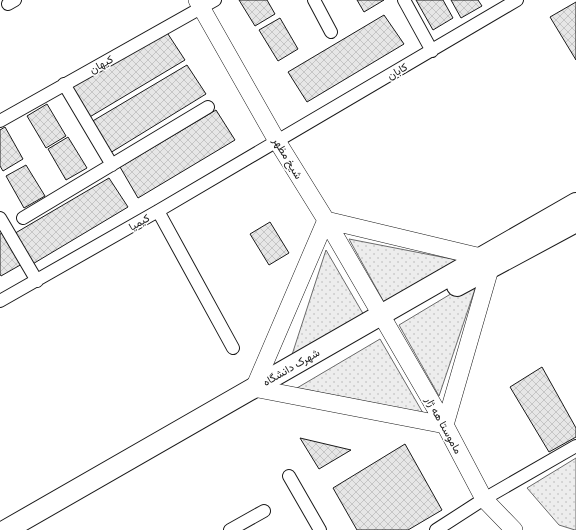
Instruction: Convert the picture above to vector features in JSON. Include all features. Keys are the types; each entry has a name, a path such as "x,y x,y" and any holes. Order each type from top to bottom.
{"main road":[{"name":"شیخ مظهر","path":"205,3 277,141 326,220 384,321"},
{"name":"شهرک دانشگاه","path":"6,530 254,388 384,321 486,263 576,204"},
{"path":"486,263 445,425 254,388 326,220 486,263 576,222"},
{"path":"32,530 158,456 273,392 384,321"},
{"name":"ماموستا هه ژار","path":"384,321 445,425 484,499 514,530"}],"street":[{"path":"314,0 331,32"},
{"path":"404,0 432,51"},
{"name":"کابان","path":"277,141 517,0"},
{"name":"کیهان","path":"0,121 205,3"},
{"path":"64,84 112,165"},
{"path":"23,218 208,107"},
{"name":"کیمیا","path":"0,301 277,141"},
{"path":"158,211 232,348"},
{"path":"0,218 37,281"},
{"path":"436,530 484,499 576,446"},
{"path":"289,476 320,530"},
{"path":"230,530 264,511"}],"shaded area":[{"path":"349,239 462,261 385,304"},
{"path":"326,250 365,317 289,364"},
{"path":"479,277 439,396 399,325"},
{"path":"380,339 423,413 297,388"},
{"path":"576,458 575,530 559,525 527,488"}],"building":[{"path":"239,0 267,0 275,14 255,26"},
{"path":"357,0 384,0 364,12"},
{"path":"416,0 443,0 453,18 433,30"},
{"path":"451,0 478,0 482,6 461,18"},
{"path":"576,2 576,60 550,17"},
{"path":"384,15 404,44 307,102 288,72"},
{"path":"280,18 298,49 278,61 259,30"},
{"path":"166,31 185,60 88,118 69,88"},
{"path":"187,65 206,94 110,153 91,122"},
{"path":"47,104 66,136 46,148 27,116"},
{"path":"216,110 235,140 138,198 120,167"},
{"path":"5,127 23,159 3,171 0,166 0,130"},
{"path":"68,137 87,168 66,180 48,149"},
{"path":"26,165 45,196 24,208 6,176"},
{"path":"109,178 128,207 31,265 12,235"},
{"path":"270,222 289,253 269,265 250,234"},
{"path":"3,233 22,264 1,276 0,234"},
{"path":"542,367 576,428 576,437 549,452 510,387"},
{"path":"300,438 351,450 319,469"},
{"path":"405,444 442,510 408,530 357,530 333,488"}]}
